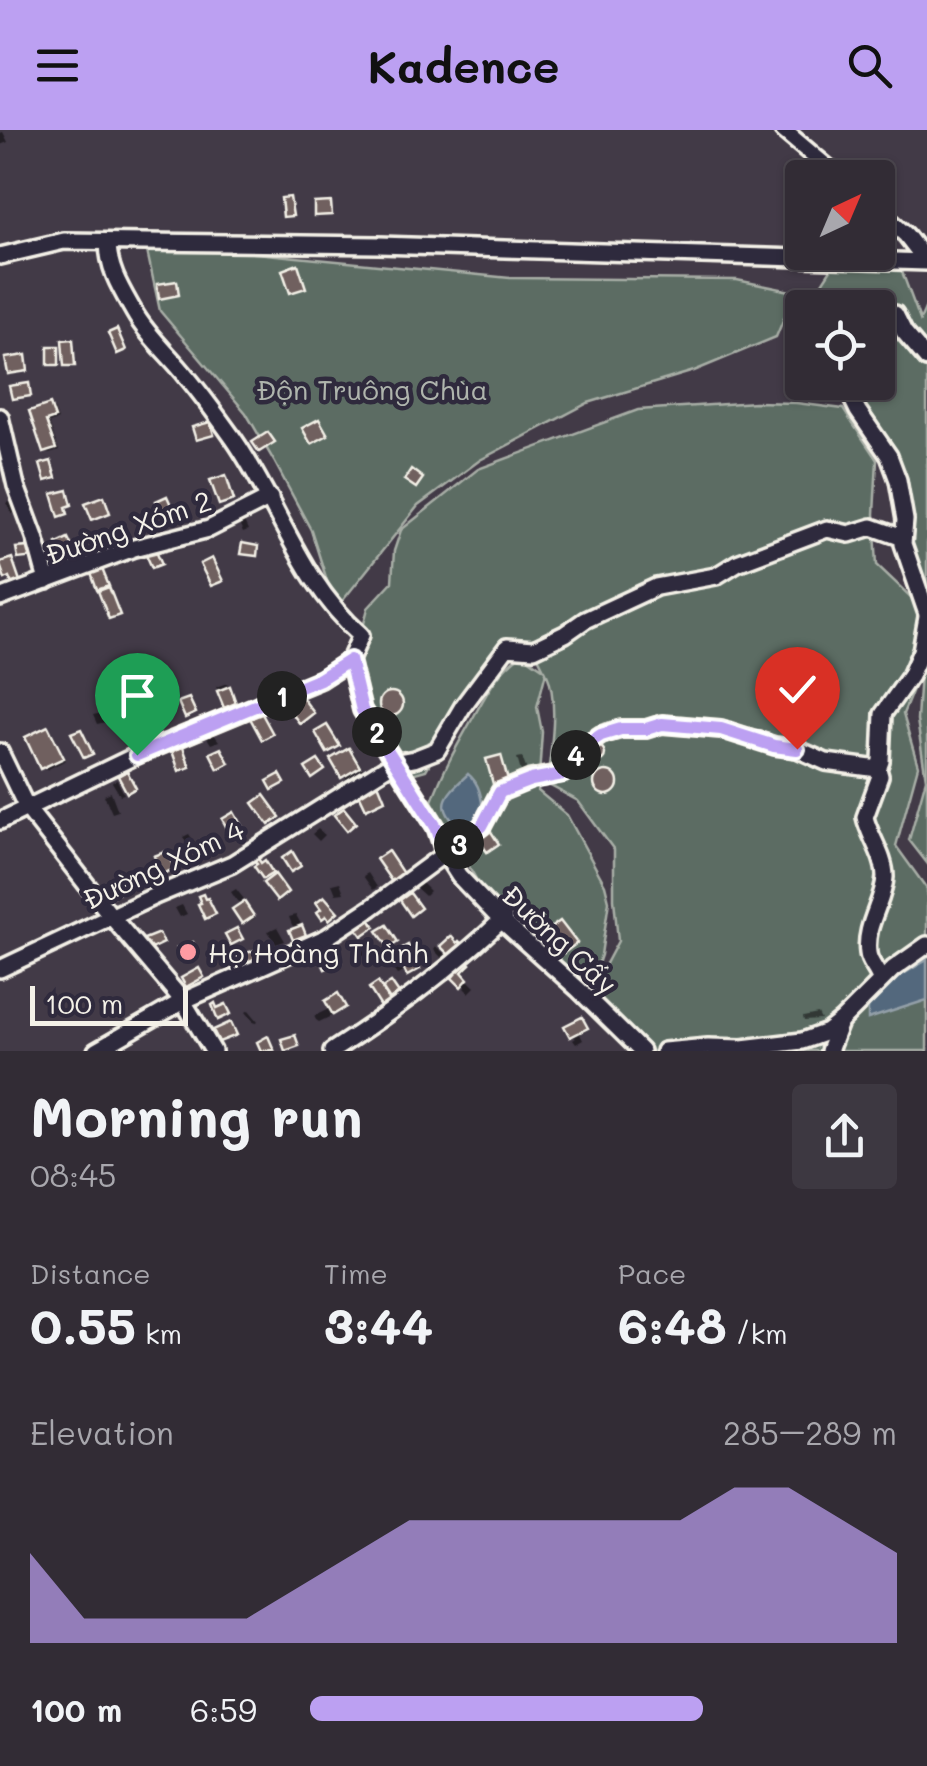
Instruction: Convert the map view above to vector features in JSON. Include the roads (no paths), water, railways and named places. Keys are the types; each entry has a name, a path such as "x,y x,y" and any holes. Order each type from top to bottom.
{"street":[{"path":"784,130 819,160"},
{"path":"895,225 926,262"},
{"path":"0,256 64,241 378,245 926,262"},
{"path":"108,242 113,276 144,328 186,375 232,437 270,498"},
{"path":"896,314 904,332 927,359"},
{"path":"853,400 888,456 898,480 907,558 927,615 910,676 883,714 880,776 865,817 885,878 869,928 868,944 869,960 877,968 880,980"},
{"path":"0,417 8,489 35,537 47,581"},
{"name":"Đường Xóm 2","path":"0,598 134,548 208,529 270,498"},
{"name":"Đường Cấy","path":"270,498 313,579 361,635 350,660 362,710 436,827 459,876 641,1051"},
{"name":"Đường Xóm 4","path":"0,970 232,864 394,762 437,750 463,706 507,647 534,648 656,586 716,576 737,563 827,529 849,534 872,527 903,538"},
{"path":"0,822 137,755 320,679 350,660"},
{"path":"96,1051 182,1001 327,937 482,826 500,792 531,780 563,774 586,745 601,735 662,724 721,729 797,749 826,762 878,769"},
{"path":"0,752 27,808 182,1001 213,1051"},
{"path":"332,1051 448,970 503,919"},
{"path":"664,1051 742,1048 802,1041 827,1032 880,980 927,945"},
{"path":"822,1051 841,1021"},
{"path":"830,1051 841,1021"}],"water":[{"path":"468,774 478,787 483,813 472,826 461,829 445,807 449,794"},
{"path":"927,960 927,1000 868,1019 868,995"}],"place":[{"name":"Họ Hoàng Thành","path":"188,952"}],"park label":[{"name":"Độn Truông Chùa","path":"372,389"}]}
